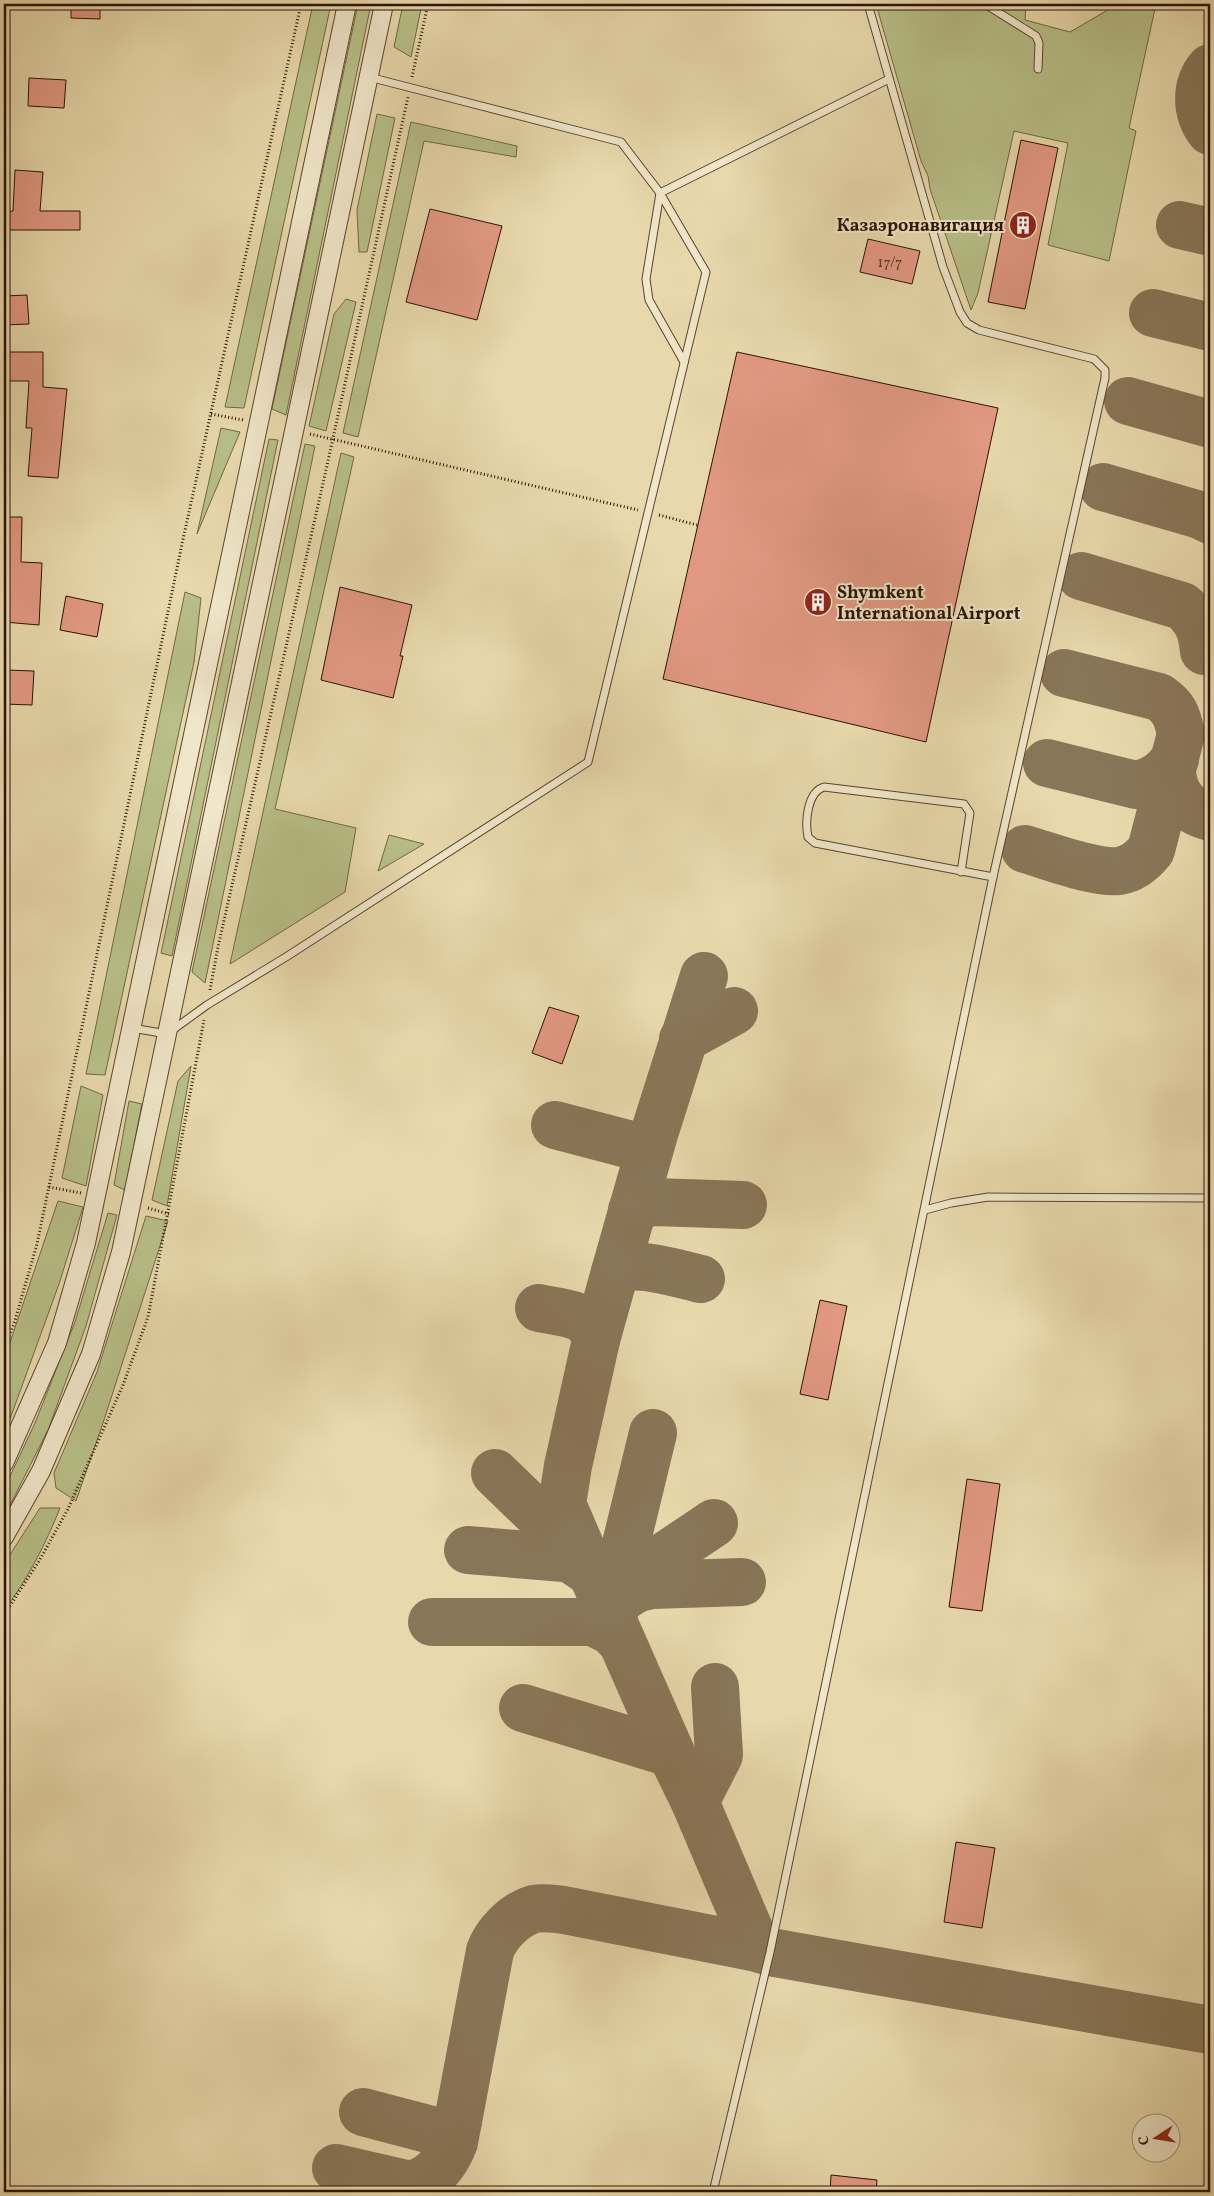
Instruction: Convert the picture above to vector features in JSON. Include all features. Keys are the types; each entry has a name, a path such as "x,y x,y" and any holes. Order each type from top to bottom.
{"street":[{"path":"4,1463 60,1334 86,1243 347,4"},
{"path":"4,1537 41,1470 90,1354 121,1252 384,4"}],"lane":[{"path":"713,2192 772,1942 993,877 1100,404 1105,370 1094,359 979,330 967,323 960,312 943,267 868,4"},
{"path":"985,4 1036,36 1039,43 1038,69"},
{"path":"132,1028 167,1034 207,1005 294,952 588,762 706,272 660,194 621,142 410,86 368,77"},
{"path":"660,194 889,79"},
{"path":"660,194 646,279 649,300 684,362"},
{"path":"961,872 970,813 964,804 824,787 817,789 812,796 806,828 808,837 815,843 961,872 993,877"},
{"path":"925,1210 951,1203 988,1198 1210,1198"}],"path":[{"path":"4,1349 14,1324 37,1244 180,554 301,4"},
{"path":"4,1615 39,1561 68,1509 124,1385 148,1317 218,947 428,4"},
{"path":"332,440 648,512 697,525"}],"green space":[{"path":"313,4 331,4 244,408 225,407"},
{"path":"358,4 371,4 286,415 272,409"},
{"path":"403,4 422,4 411,57 394,47"},
{"path":"876,4 1026,4 1025,20 1070,32 1118,4 1156,4 1129,128 1136,131 1109,261 1048,245 1068,143 1014,131 978,293 971,310 930,189 928,176 921,161"},
{"path":"377,114 395,118 367,252 359,252 357,210"},
{"path":"411,122 517,146 516,157 424,141 358,437 343,433"},
{"path":"346,299 356,302 326,431 309,426 334,314"},
{"path":"221,428 240,432 197,534"},
{"path":"269,439 278,440 172,956 161,953"},
{"path":"305,444 315,446 205,983 192,972"},
{"path":"341,453 354,457 275,809 356,828 345,892 230,964"},
{"path":"185,592 201,598 194,662 105,1075 86,1074"},
{"path":"389,835 424,844 378,871"},
{"path":"191,1066 167,1206 152,1200 178,1081"},
{"path":"81,1086 103,1095 86,1186 62,1178"},
{"path":"129,1101 142,1104 125,1190 114,1185"},
{"path":"58,1201 83,1207 59,1284 10,1419 4,1429 4,1360"},
{"path":"108,1213 117,1215 86,1326 48,1430 4,1517 4,1489 35,1423 75,1322"},
{"path":"146,1216 168,1221 76,1501 56,1488 54,1473 97,1372"},
{"path":"40,1508 60,1508 49,1535 35,1561 4,1610 4,1564"}],"building":[{"path":"71,4 100,4 100,19 71,18"},
{"path":"29,78 66,80 64,108 28,106"},
{"name":"Казаэронавигация","path":"1021,140 1058,148 1025,309 988,302"},
{"path":"15,170 43,172 40,211 80,211 80,230 4,230 4,212 13,211"},
{"path":"430,209 502,226 477,320 406,302"},
{"path":"868,239 920,251 912,284 860,272"},
{"path":"27,295 29,324 4,325 4,296"},
{"path":"4,352 43,352 43,387 67,389 58,478 28,476 32,428 26,428 29,381 4,381"},
{"name":"Shymkent International Airport","path":"737,352 998,408 926,742 663,679"},
{"path":"4,517 22,517 21,562 42,563 39,625 4,622"},
{"path":"340,587 412,605 400,656 403,656 393,698 321,680"},
{"path":"66,596 103,604 97,637 60,630"},
{"path":"6,670 34,671 32,705 4,704"},
{"path":"549,1007 579,1016 562,1064 532,1053"},
{"path":"820,1300 847,1306 828,1400 800,1394"},
{"path":"967,1479 1000,1484 982,1611 949,1607"},
{"path":"956,1842 995,1848 982,1928 944,1922"},
{"path":"831,2175 877,2180 876,2192 830,2192"}],"taxiway":[{"path":"1210,68 1202,83 1199,99 1202,116 1210,131"},
{"path":"1180,225 1210,232"},
{"path":"1153,313 1210,327"},
{"path":"1128,401 1210,424"},
{"path":"1103,487 1200,515 1210,520"},
{"path":"1081,576 1182,606 1192,616 1198,626 1204,651"},
{"path":"1025,849 1098,870 1119,871 1137,864 1151,850 1181,734 1174,713 1169,705 1159,697 1064,673"},
{"path":"1047,763 1136,785 1158,776 1175,759"},
{"path":"1172,769 1175,786 1182,800 1187,806 1210,817"},
{"path":"587,1562 562,1504 568,1466 596,1340 654,1134 704,976"},
{"path":"683,1039 734,1011"},
{"path":"555,1125 635,1146 642,1154 645,1163"},
{"path":"632,1210 642,1204 654,1202 743,1205"},
{"path":"615,1272 623,1268 645,1267 701,1279"},
{"path":"539,1308 574,1315 588,1324 596,1340"},
{"path":"653,1433 609,1614 623,1597 638,1588 652,1585 742,1582"},
{"path":"495,1473 587,1562 671,1753 695,1802 757,1948"},
{"path":"617,1588 714,1523"},
{"path":"468,1550 564,1558 572,1560 591,1573"},
{"path":"432,1622 593,1622 611,1631 620,1640"},
{"path":"695,1802 719,1755 715,1687"},
{"path":"523,1708 671,1753"},
{"path":"336,2168 410,2185 432,2175 443,2164 454,2142 490,1951 497,1938 513,1920 534,1909 547,1908 569,1911 770,1952 1210,2030"},
{"path":"363,2112 439,2132 446,2131 458,2121"}],"place":[{"name":"Казаэронавигация","path":"1023,225"},
{"name":"Shymkent International Airport","path":"818,602"}]}
